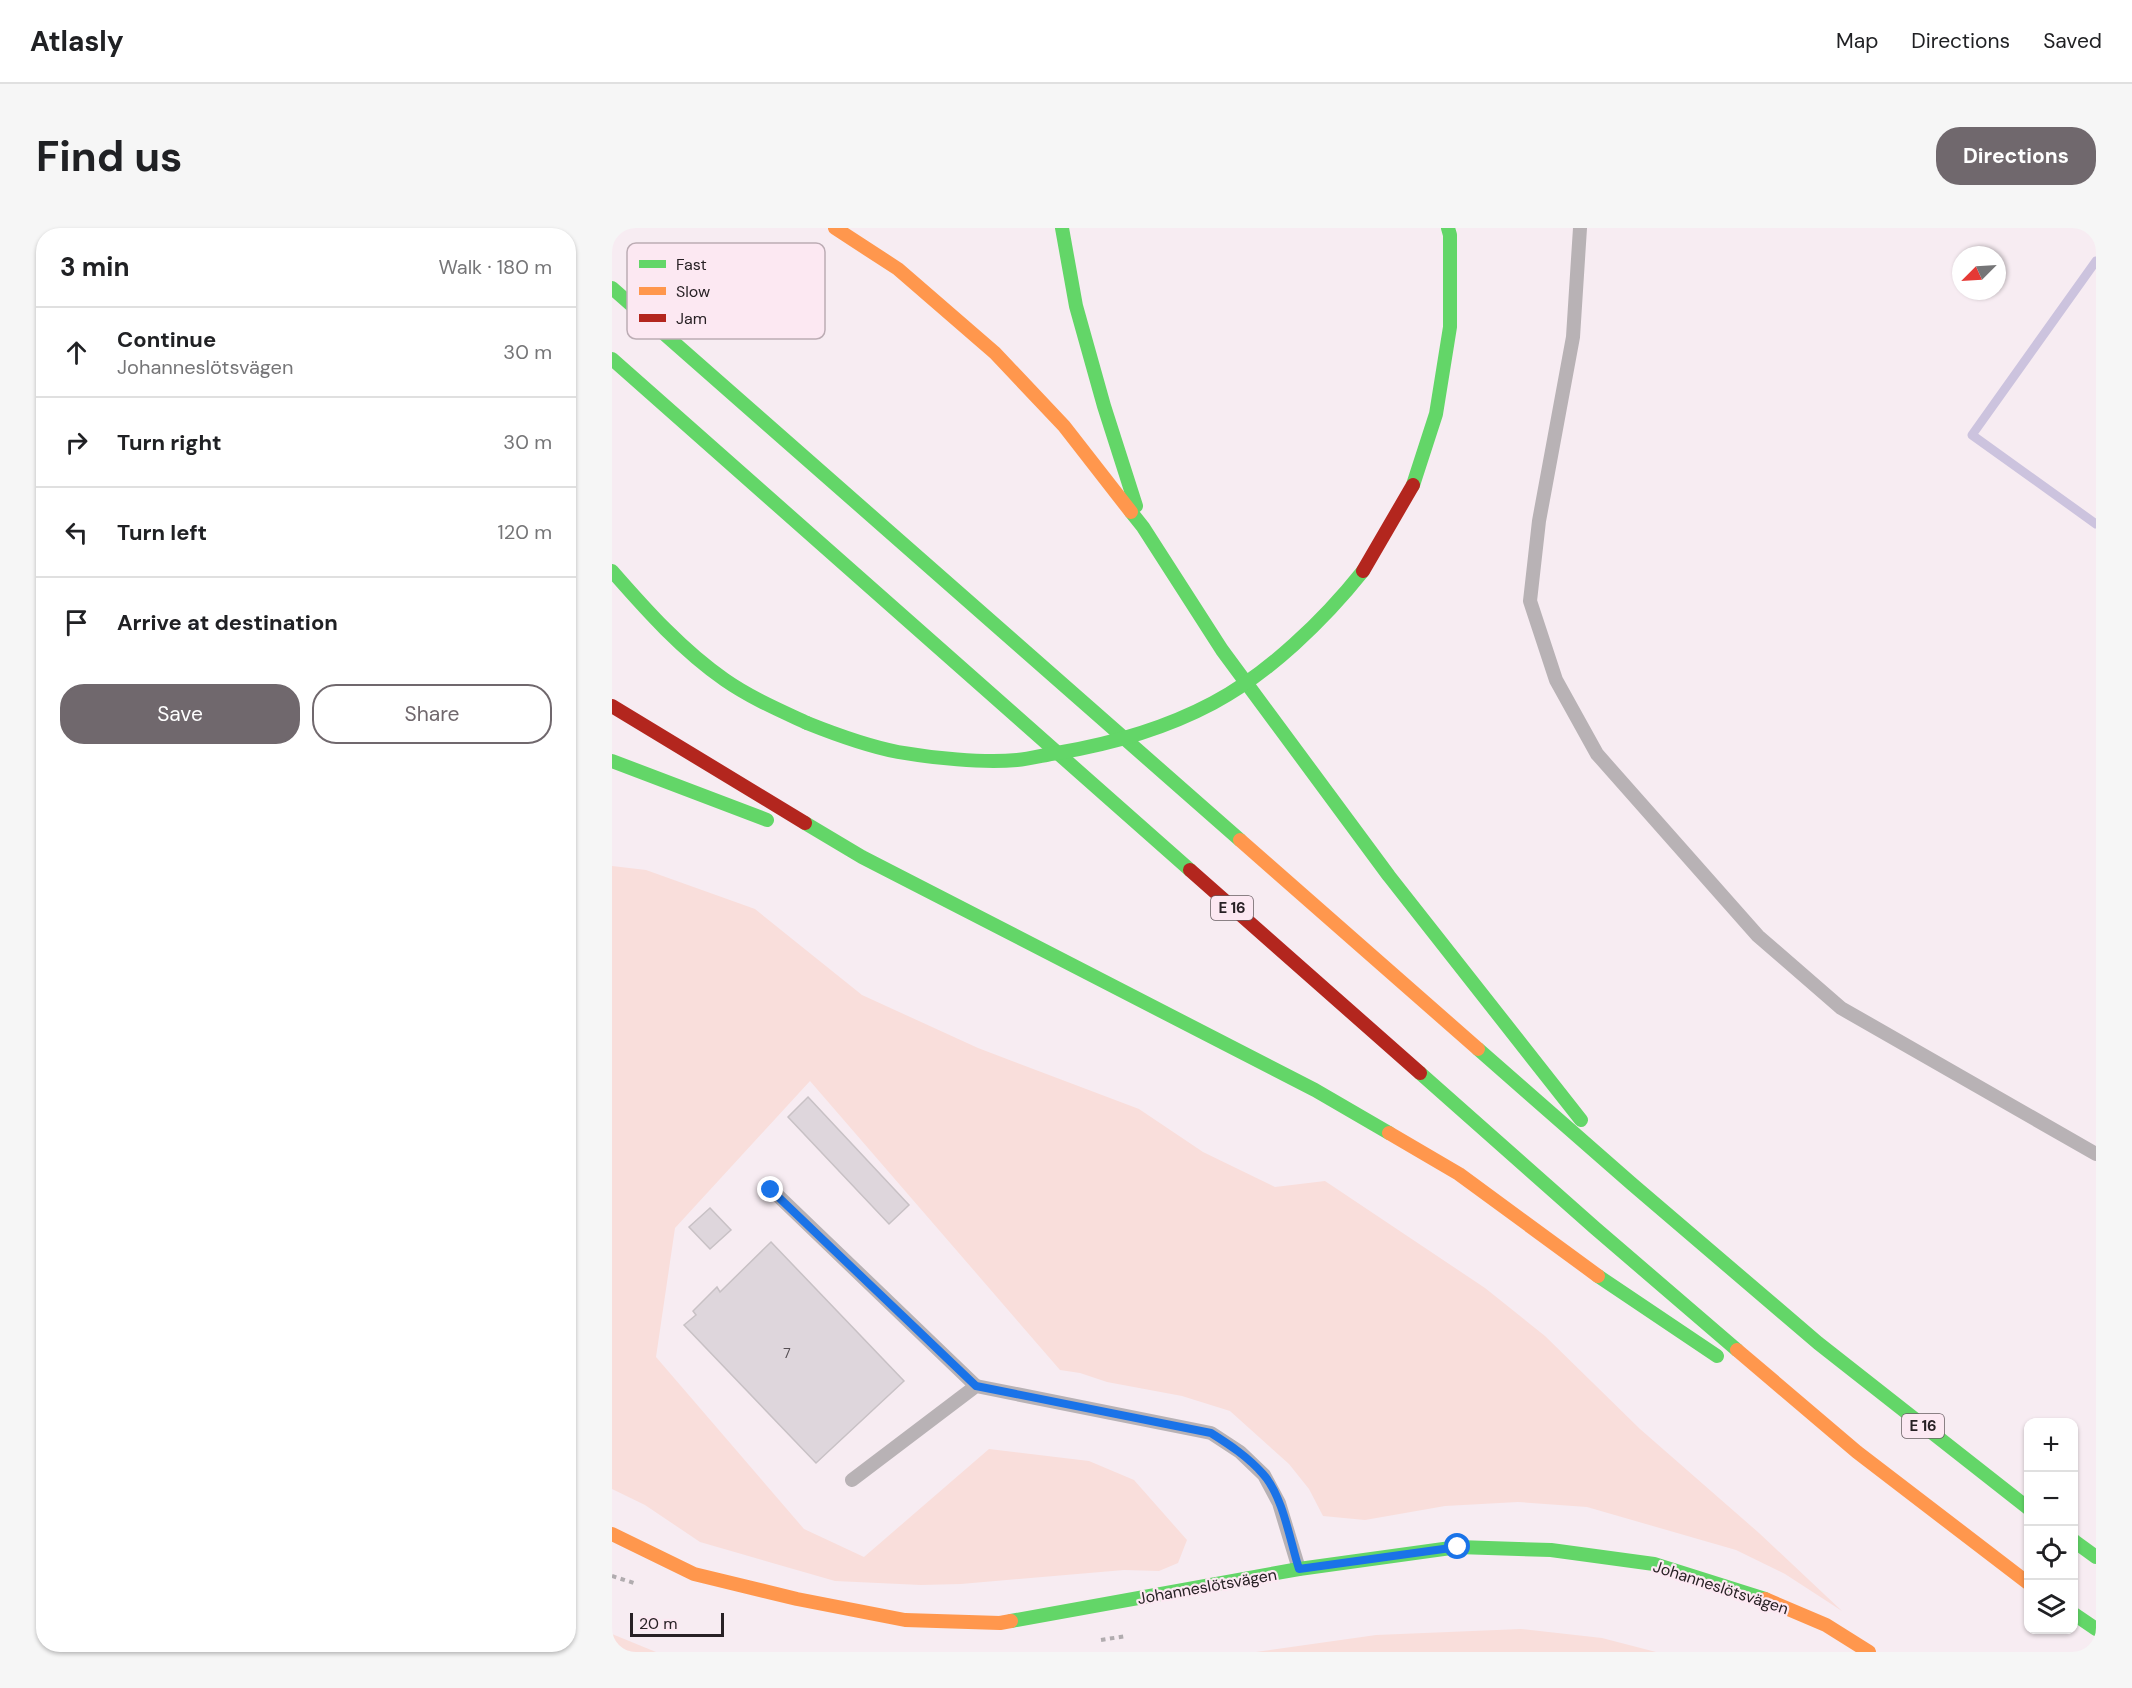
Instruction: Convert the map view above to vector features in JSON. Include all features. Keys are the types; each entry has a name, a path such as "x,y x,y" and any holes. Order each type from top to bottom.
{"main road":[{"path":"835,228 898,269 994,353 1064,426 1143,527 1222,650 1389,876 1632,1184"},
{"path":"1062,228 1076,306 1104,406 1143,527"},
{"path":"612,571 684,648 724,680 763,704 851,740 899,752 964,759 1017,760 1097,746 1173,721 1213,703 1247,682 1311,630 1342,598 1364,570 1413,485 1436,414 1450,327 1450,235 1448,228"},
{"name":"E 16","path":"612,288 627,301"},
{"name":"E 16","path":"670,339 1632,1184 1818,1343 2024,1505"},
{"name":"E 16","path":"612,359 1595,1228 1857,1452 2024,1580"},
{"path":"612,706 862,857 1336,1102 1459,1174 1574,1259 1730,1365"},
{"path":"612,761 862,857"},
{"path":"1750,1379 1857,1452"},
{"name":"Johanneslötsvägen","path":"612,1534 694,1574 796,1599 905,1620 1000,1623 1299,1569 1458,1547 1551,1550 1654,1564 1764,1599 1826,1625 1869,1652"},
{"path":"2078,1544 2096,1557"},
{"path":"2078,1617 2096,1629"}],"lane":[{"path":"1580,228 1573,337 1539,521 1530,601 1556,680 1597,754 1758,936 1841,1008 2096,1154"},
{"path":"771,1190 976,1386 1211,1433 1240,1452 1264,1475 1279,1503 1299,1569"},
{"path":"852,1480 976,1386"}],"path":[{"path":"1098,1641 1132,1635"}],"shaded area":[{"path":"612,866 646,870 755,909 862,995 978,1048 1139,1109 1203,1152 1275,1187 1325,1181 1485,1288 1545,1336 1640,1429 1759,1533 1842,1611 1785,1574 1736,1550 1587,1507 1518,1502 1445,1506 1365,1520 1323,1516 1309,1489 1289,1464 1230,1411 1182,1396 1107,1382 1080,1373 1060,1370 810,1081 675,1228 656,1357 804,1529 864,1557 989,1449 1089,1461 1134,1480 1187,1540 1178,1563 1159,1571 1124,1570 961,1584 921,1585 835,1581 700,1542 645,1505 612,1489"},
{"path":"1521,1629 1602,1638 1656,1652 1256,1652 1376,1635"},
{"path":"612,1634 656,1652 612,1652"}],"building":[{"path":"808,1097 909,1205 889,1224 788,1117"},
{"path":"710,1208 731,1230 710,1249 689,1227"},
{"path":"771,1242 904,1381 816,1463 684,1325 696,1315 693,1311 717,1287 720,1292"}],"waterway":[{"path":"2096,261 1972,435 2096,524"}],"traffic: fast":[{"path":"1062,228 1076,306 1104,406 1136,506"},
{"path":"1413,485 1436,414 1450,327 1450,235 1448,228"},
{"path":"612,288 627,301"},
{"path":"670,339 1240,840"},
{"path":"612,359 1190,870"},
{"path":"1131,512 1222,650 1389,876 1581,1120"},
{"path":"612,571 638,601 709,668 745,692 807,723"},
{"path":"807,723 886,750 973,760 1022,759 1117,740 1176,721 1234,691 1274,661 1313,627 1363,571"},
{"path":"612,761 767,820"},
{"path":"805,823 862,857 1315,1090 1389,1133"},
{"path":"1478,1049 1818,1343 2024,1505"},
{"path":"1420,1073 1737,1350"},
{"path":"1598,1276 1717,1356"},
{"path":"2078,1544 2096,1557"},
{"path":"1011,1621 1299,1569 1458,1547 1551,1550 1654,1564 1765,1599"},
{"path":"2078,1617 2096,1629"}],"traffic: slow":[{"path":"835,228 898,269 995,353 1064,426 1131,512"},
{"path":"1240,840 1478,1049"},
{"path":"1389,1133 1459,1174 1598,1276"},
{"path":"1737,1350 1857,1452 2024,1580"},
{"path":"612,1534 694,1574 797,1599 905,1620 1000,1623 1011,1621"},
{"path":"1765,1599 1826,1625 1869,1652"}],"traffic: jam":[{"path":"1363,571 1413,485"},
{"path":"612,706 805,823"},
{"path":"1190,870 1420,1073"}],"route":[{"path":"771,1190 976,1386 1211,1433 1240,1452 1264,1475 1279,1503 1299,1569 1458,1547"}]}
